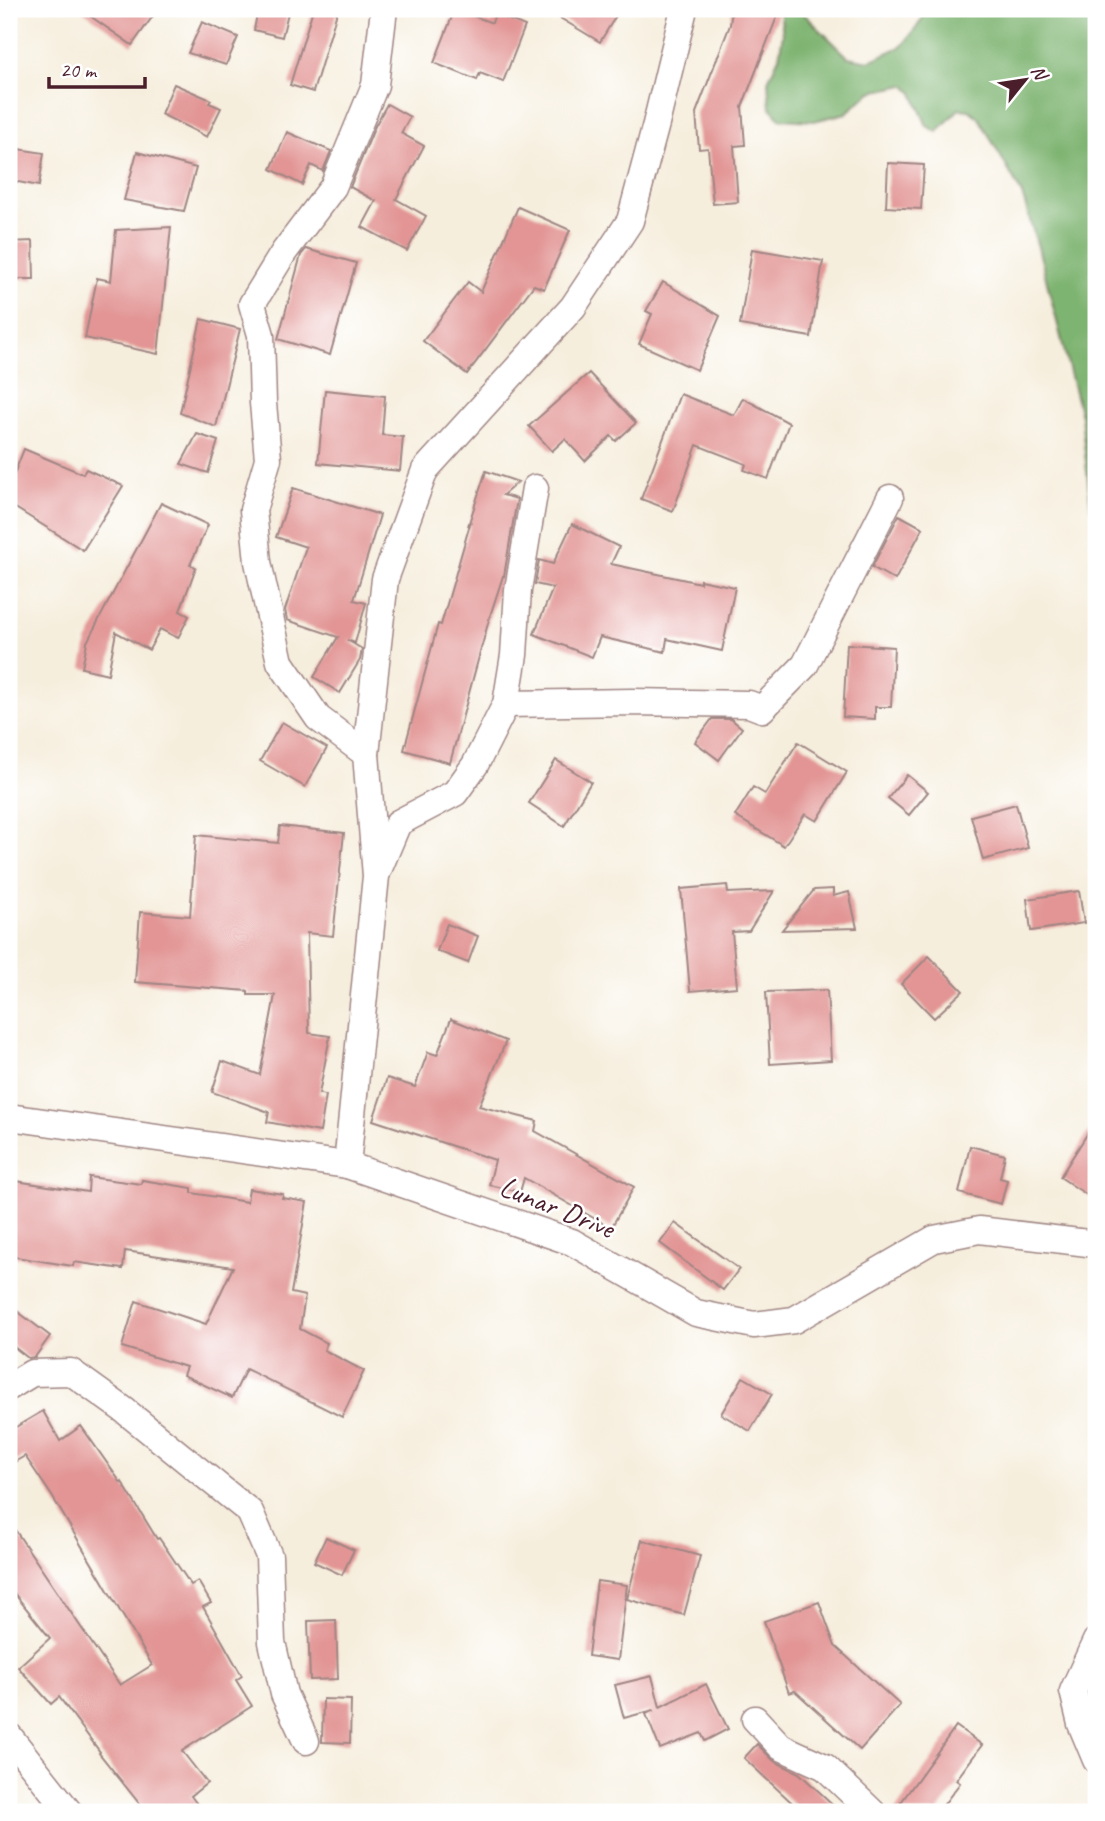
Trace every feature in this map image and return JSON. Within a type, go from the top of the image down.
[{"type":"street","points":[[366,754],[318,718],[280,662],[258,562],[253,510],[268,459],[261,335],[252,304],[284,252],[333,187],[375,85],[384,9]]},
{"type":"street","points":[[347,1165],[376,876],[366,754],[385,579],[425,470],[573,307],[630,221],[684,9]]},
{"type":"street","points":[[376,876],[398,824],[455,793],[475,765],[506,704],[514,655],[517,590],[535,488]]},
{"type":"street","points":[[506,704],[749,704],[762,709],[805,665],[890,498]]},
{"type":"street","name":"Lunar Drive","points":[[9,1117],[347,1165],[572,1242],[696,1313],[754,1325],[794,1320],[934,1239],[979,1230],[1096,1244]]},
{"type":"street","points":[[9,1387],[32,1373],[71,1372],[124,1410],[250,1512],[269,1556],[272,1642],[284,1694],[306,1741]]},
{"type":"street","points":[[1096,1641],[1073,1691],[1096,1760]]},
{"type":"street","points":[[755,1719],[780,1747],[825,1767],[872,1812]]},
{"type":"street","points":[[9,1736],[69,1812]]},
{"type":"green space","points":[[928,9],[1096,9],[1096,518],[1091,509],[1081,416],[1038,247],[1022,194],[979,118],[969,110],[959,109],[937,132],[927,126],[913,93],[905,85],[871,92],[846,113],[814,121],[780,119],[770,107],[768,81],[779,57],[783,34],[780,11],[801,11],[848,57],[870,61],[902,46]]},
{"type":"building","points":[[80,9],[158,9],[132,45]]},
{"type":"building","points":[[258,9],[289,9],[282,37],[254,30]]},
{"type":"building","points":[[313,9],[338,9],[313,92],[290,85]]},
{"type":"building","points":[[455,9],[492,23],[495,14],[525,26],[503,82],[480,73],[477,80],[434,63]]},
{"type":"building","points":[[545,9],[620,9],[600,42]]},
{"type":"building","points":[[732,9],[780,9],[742,107],[745,145],[734,146],[738,202],[713,204],[708,148],[699,149],[696,113],[730,25]]},
{"type":"building","points":[[202,22],[238,37],[226,65],[188,53]]},
{"type":"building","points":[[174,84],[211,100],[209,103],[221,108],[207,137],[161,114]]},
{"type":"building","points":[[387,104],[410,117],[401,133],[424,146],[396,199],[426,216],[407,251],[362,227],[376,201],[350,187]]},
{"type":"building","points":[[287,132],[331,151],[323,171],[311,165],[302,185],[271,169]]},
{"type":"building","points":[[18,149],[44,153],[39,186],[13,181]]},
{"type":"building","points":[[137,152],[196,168],[184,211],[124,200]]},
{"type":"building","points":[[888,163],[924,165],[921,209],[886,207]]},
{"type":"building","points":[[518,207],[570,230],[544,289],[534,285],[467,374],[423,341],[468,282],[481,292]]},
{"type":"building","points":[[171,227],[158,354],[85,338],[97,278],[111,281],[116,230]]},
{"type":"building","points":[[33,241],[34,279],[9,279],[9,242]]},
{"type":"building","points":[[306,249],[356,263],[330,355],[278,339],[301,255]]},
{"type":"building","points":[[752,249],[823,261],[811,337],[740,325]]},
{"type":"building","points":[[663,282],[720,316],[697,370],[639,344],[652,314],[646,311]]},
{"type":"building","points":[[201,319],[240,329],[216,427],[180,413]]},
{"type":"building","points":[[589,373],[636,423],[616,441],[611,436],[585,461],[565,439],[552,451],[529,426]]},
{"type":"building","points":[[325,390],[385,396],[382,435],[403,437],[400,471],[318,463]]},
{"type":"building","points":[[680,394],[734,415],[743,398],[789,423],[768,479],[744,470],[746,464],[697,445],[673,511],[641,499]]},
{"type":"building","points":[[197,434],[218,441],[208,473],[181,464]]},
{"type":"building","points":[[24,449],[83,474],[86,469],[123,486],[83,550],[9,504],[9,487]]},
{"type":"building","points":[[486,471],[518,482],[503,495],[517,499],[504,576],[490,616],[450,763],[404,750],[438,624],[441,625]]},
{"type":"building","points":[[293,488],[380,515],[354,600],[366,603],[355,643],[347,640],[362,649],[360,660],[340,693],[314,677],[338,637],[287,620],[285,610],[306,547],[276,537]]},
{"type":"building","points":[[161,503],[208,525],[190,565],[196,567],[180,611],[189,616],[178,638],[160,629],[149,650],[116,632],[108,674],[82,668],[87,642]]},
{"type":"building","points":[[899,515],[923,528],[895,580],[872,567]]},
{"type":"building","points":[[572,524],[619,547],[611,564],[700,583],[700,580],[735,587],[722,651],[667,639],[665,652],[600,637],[592,657],[534,634],[553,588],[535,584],[539,560],[553,564]]},
{"type":"building","points":[[847,644],[894,647],[891,707],[875,707],[875,719],[843,717]]},
{"type":"building","points":[[712,719],[731,719],[742,728],[719,760],[695,742]]},
{"type":"building","points":[[282,722],[327,748],[305,787],[260,761]]},
{"type":"building","points":[[798,742],[847,772],[817,821],[805,814],[784,846],[735,816],[753,787],[765,794]]},
{"type":"building","points":[[556,760],[591,782],[564,826],[529,803]]},
{"type":"building","points":[[907,775],[928,792],[909,815],[888,798]]},
{"type":"building","points":[[1016,804],[1028,848],[983,860],[971,816]]},
{"type":"building","points":[[280,826],[344,833],[333,936],[307,933],[309,1033],[330,1036],[319,1094],[326,1095],[320,1132],[267,1122],[269,1112],[212,1092],[222,1061],[260,1075],[275,995],[248,995],[248,991],[135,982],[140,912],[190,916],[196,835],[278,843]]},
{"type":"building","points":[[727,885],[728,893],[774,891],[749,931],[732,932],[737,987],[690,991],[681,889]]},
{"type":"building","points":[[833,889],[833,896],[849,892],[857,928],[782,930],[814,890]]},
{"type":"building","points":[[1079,891],[1084,923],[1031,931],[1027,899]]},
{"type":"building","points":[[447,924],[478,936],[468,963],[437,951]]},
{"type":"building","points":[[929,956],[963,991],[934,1018],[901,984]]},
{"type":"building","points":[[827,990],[831,1060],[770,1064],[766,992]]},
{"type":"building","points":[[451,1019],[506,1041],[479,1106],[537,1121],[535,1131],[634,1187],[611,1228],[524,1178],[520,1192],[489,1185],[495,1160],[373,1120],[387,1078],[415,1087],[428,1052],[437,1055]]},
{"type":"building","points":[[1096,1120],[1096,1201],[1060,1177]]},
{"type":"building","points":[[970,1146],[1005,1155],[1000,1178],[1007,1180],[1001,1204],[959,1193]]},
{"type":"building","points":[[89,1177],[141,1184],[142,1180],[192,1188],[192,1193],[247,1202],[249,1189],[283,1194],[282,1198],[307,1202],[291,1293],[305,1296],[300,1329],[327,1343],[324,1350],[364,1371],[342,1417],[246,1369],[232,1398],[183,1375],[186,1367],[122,1347],[136,1301],[206,1324],[233,1267],[125,1251],[123,1269],[74,1262],[73,1266],[9,1256],[9,1180],[88,1192]]},
{"type":"building","points":[[675,1223],[739,1269],[723,1290],[660,1243]]},
{"type":"building","points":[[9,1305],[50,1336],[35,1357],[28,1358],[9,1343]]},
{"type":"building","points":[[743,1377],[772,1394],[750,1431],[721,1414]]},
{"type":"building","points":[[43,1411],[60,1441],[81,1426],[191,1585],[198,1581],[211,1603],[203,1607],[242,1676],[236,1680],[252,1706],[182,1751],[207,1783],[191,1796],[203,1812],[146,1812],[59,1697],[51,1704],[18,1667],[50,1638],[9,1587],[9,1521],[120,1685],[152,1665],[52,1496],[25,1456],[9,1465],[9,1431]]},
{"type":"building","points":[[326,1537],[354,1550],[342,1575],[314,1562]]},
{"type":"building","points":[[642,1540],[700,1556],[684,1615],[627,1599]]},
{"type":"building","points":[[597,1581],[627,1585],[618,1660],[588,1656]]},
{"type":"building","points":[[819,1602],[835,1646],[900,1705],[860,1750],[795,1691],[789,1693],[764,1621]]},
{"type":"building","points":[[336,1620],[338,1679],[310,1680],[308,1621]]},
{"type":"building","points":[[652,1676],[660,1707],[706,1684],[728,1729],[705,1741],[701,1733],[660,1749],[646,1714],[654,1710],[624,1718],[615,1685]]},
{"type":"building","points":[[323,1699],[351,1700],[350,1743],[322,1742]]},
{"type":"building","points":[[956,1726],[982,1745],[956,1780],[960,1783],[938,1812],[894,1812]]},
{"type":"building","points":[[757,1744],[774,1761],[799,1773],[841,1812],[802,1812],[744,1758]]}]
